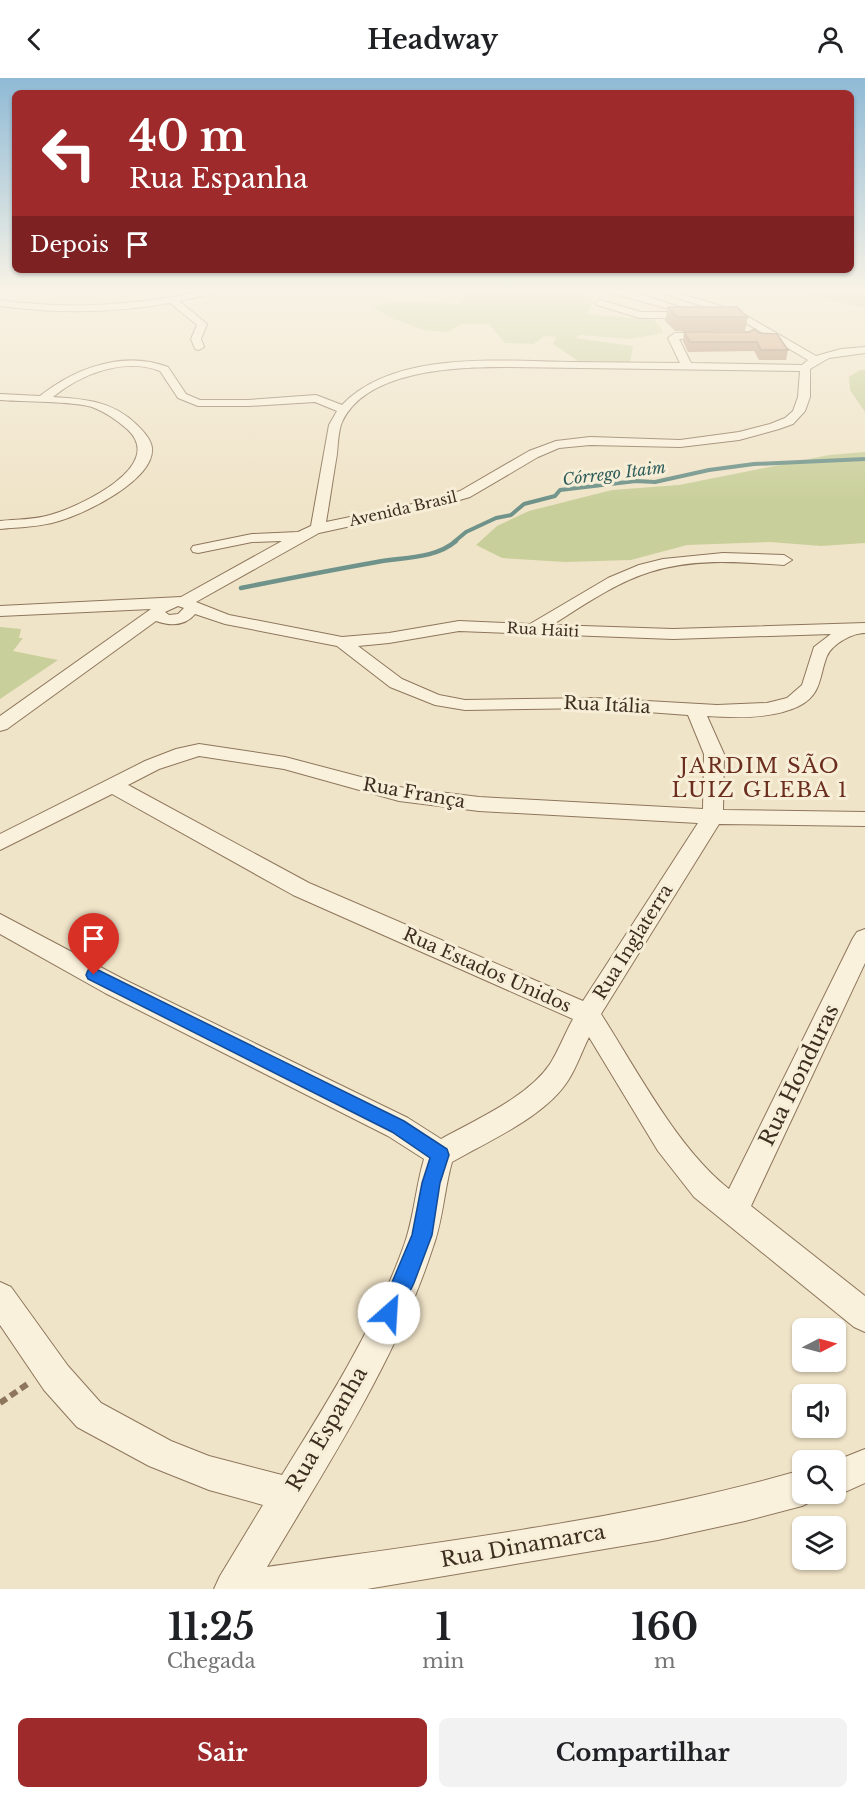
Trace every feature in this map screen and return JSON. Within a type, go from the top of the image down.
[{"type":"street","points":[[318,529],[335,425],[342,409],[362,393],[397,377],[453,366],[629,361]]},
{"type":"street","points":[[733,361],[809,363],[817,361]]},
{"type":"street","points":[[805,361],[809,363]]},
{"type":"street","name":"Avenida Brasil","points":[[188,605],[302,536],[318,529],[417,509],[458,497],[497,479],[530,451],[586,440],[672,443],[766,429],[787,422],[799,413],[809,363]]},
{"type":"street","points":[[42,400],[62,384],[86,372],[139,364],[164,369],[182,396],[198,403],[248,403],[316,398],[342,409]]},
{"type":"street","points":[[0,398],[102,407],[135,429],[146,446],[146,454],[132,475],[92,503],[54,518],[0,525]]},
{"type":"street","points":[[198,549],[252,538],[302,536]]},
{"type":"street","points":[[533,629],[624,576],[652,566],[693,558],[731,556],[784,560]]},
{"type":"street","points":[[0,725],[124,638],[188,605]]},
{"type":"street","name":"Rua Haiti","points":[[188,605],[225,619]]},
{"type":"street","points":[[0,611],[167,614]]},
{"type":"street","name":"Rua Haiti","points":[[167,614],[225,619],[342,642],[388,638],[459,626],[673,634],[857,629]]},
{"type":"street","name":"Rua Itália","points":[[342,642],[396,683],[435,700],[465,705],[594,703],[695,710],[767,709],[793,702],[810,687],[820,651],[857,629]]},
{"type":"street","points":[[695,710],[714,754],[713,817]]},
{"type":"street","name":"Rua França","points":[[0,843],[152,765],[183,753],[215,751],[285,763],[399,794],[479,804],[713,817],[861,820]]},
{"type":"street","name":"Rua Estados Unidos","points":[[112,785],[301,889],[588,1014],[668,1142],[704,1187],[865,1316]]},
{"type":"street","name":"Rua Inglaterra","points":[[440,1155],[521,1107],[546,1088],[559,1072],[588,1014],[713,817]]},
{"type":"street","points":[[0,923],[114,986],[398,1127],[440,1155]]},
{"type":"street","name":"Rua Honduras","points":[[733,1212],[865,938]]},
{"type":"street","name":"Rua Espanha","points":[[233,1589],[354,1386],[407,1276],[422,1235],[431,1183],[440,1155]]},
{"type":"street","points":[[0,1298],[50,1369],[89,1415],[161,1454],[209,1473],[290,1494]]},
{"type":"street","points":[[846,1474],[865,1466]]},
{"type":"street","name":"Rua Dinamarca","points":[[241,1589],[447,1560],[661,1522],[792,1491]]},
{"type":"path","points":[[0,1403],[50,1369]]},
{"type":"green space","points":[[577,361],[630,361],[630,363]]},
{"type":"green space","points":[[860,370],[865,370],[865,412],[850,390],[849,377]]},
{"type":"green space","points":[[865,452],[865,543],[821,546],[770,542],[687,545],[631,560],[565,562],[502,558],[476,545],[497,526],[529,511],[612,490],[679,485],[829,455]]},
{"type":"green space","points":[[0,627],[21,629],[19,638],[23,638],[13,651],[58,660],[0,699]]},
{"type":"waterway","name":"Córrego Itaim","points":[[454,542],[466,532],[496,518],[511,515],[524,504],[555,496],[560,490],[636,481],[655,482],[709,470],[754,464],[865,459]]},
{"type":"waterway","name":"Córrego Itaim","points":[[241,588],[429,554],[448,547],[456,541]]},
{"type":"district","name":"JARDIM SÃO LUIZ GLEBA 1","points":[[760,778]]},
{"type":"route","points":[[94,975],[398,1127],[440,1155],[431,1183],[422,1235],[407,1276],[389,1313]]}]
